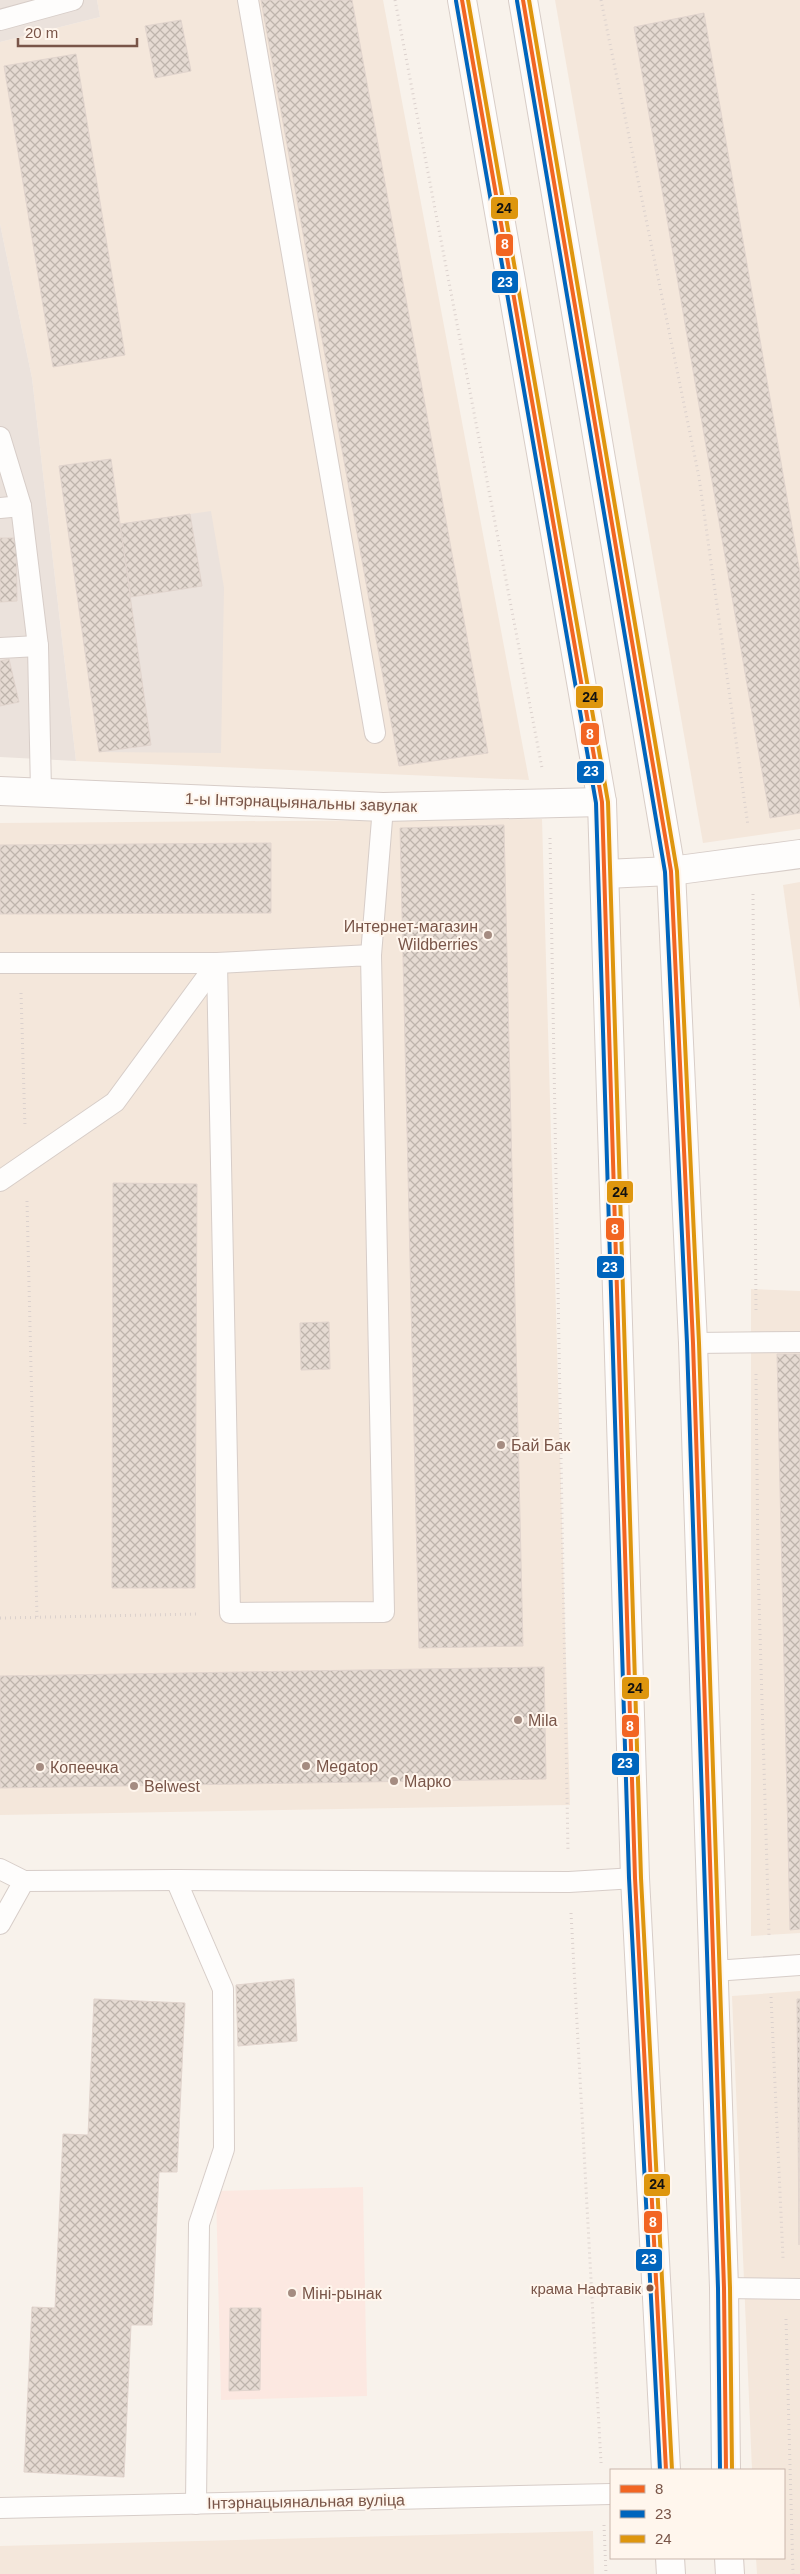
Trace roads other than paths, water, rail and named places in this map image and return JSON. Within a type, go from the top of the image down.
[{"type":"main road","points":[[462,0],[602,802],[635,1878],[666,2469]]},
{"type":"main road","points":[[523,0],[671,871],[693,1343],[724,2288],[726,2469]]},
{"type":"main road","name":"1-ы Інтэрнацыянальны завулак","points":[[0,791],[383,807],[602,802]]},
{"type":"main road","points":[[605,874],[671,871],[800,854]]},
{"type":"main road","points":[[670,2559],[671,2574]]},
{"type":"main road","points":[[729,2559],[730,2574]]},
{"type":"lane","points":[[0,20],[73,0]]},
{"type":"lane","points":[[248,0],[375,733]]},
{"type":"lane","points":[[0,437],[21,506],[38,646],[41,792]]},
{"type":"lane","points":[[0,508],[21,506]]},
{"type":"lane","points":[[0,648],[38,646]]},
{"type":"lane","points":[[217,963],[230,1613],[384,1612],[370,955],[383,807]]},
{"type":"lane","points":[[0,962],[217,963],[370,955]]},
{"type":"lane","points":[[0,1181],[115,1102],[217,963]]},
{"type":"lane","points":[[693,1343],[800,1342]]},
{"type":"lane","points":[[0,1869],[24,1881],[569,1882],[635,1878]]},
{"type":"lane","points":[[176,1880],[223,1989],[224,2149],[199,2224],[196,2504]]},
{"type":"lane","points":[[0,1924],[24,1881]]},
{"type":"lane","points":[[714,1971],[800,1965]]},
{"type":"lane","points":[[724,2288],[792,2289]]},
{"type":"lane","name":"Інтэрнацыянальная вуліца","points":[[0,2508],[607,2494]]},
{"type":"place","name":"Интернет-магазин Wildberries","points":[[488,935]]},
{"type":"place","name":"Бай Бак","points":[[501,1445]]},
{"type":"place","name":"Mila","points":[[518,1720]]},
{"type":"place","name":"Megatop","points":[[306,1766]]},
{"type":"place","name":"Копеечка","points":[[40,1767]]},
{"type":"place","name":"Марко","points":[[394,1781]]},
{"type":"place","name":"Belwest","points":[[134,1786]]},
{"type":"place","name":"крама Нафтавік","points":[[650,2288]]},
{"type":"place","name":"Міні-рынак","points":[[292,2293]]}]
